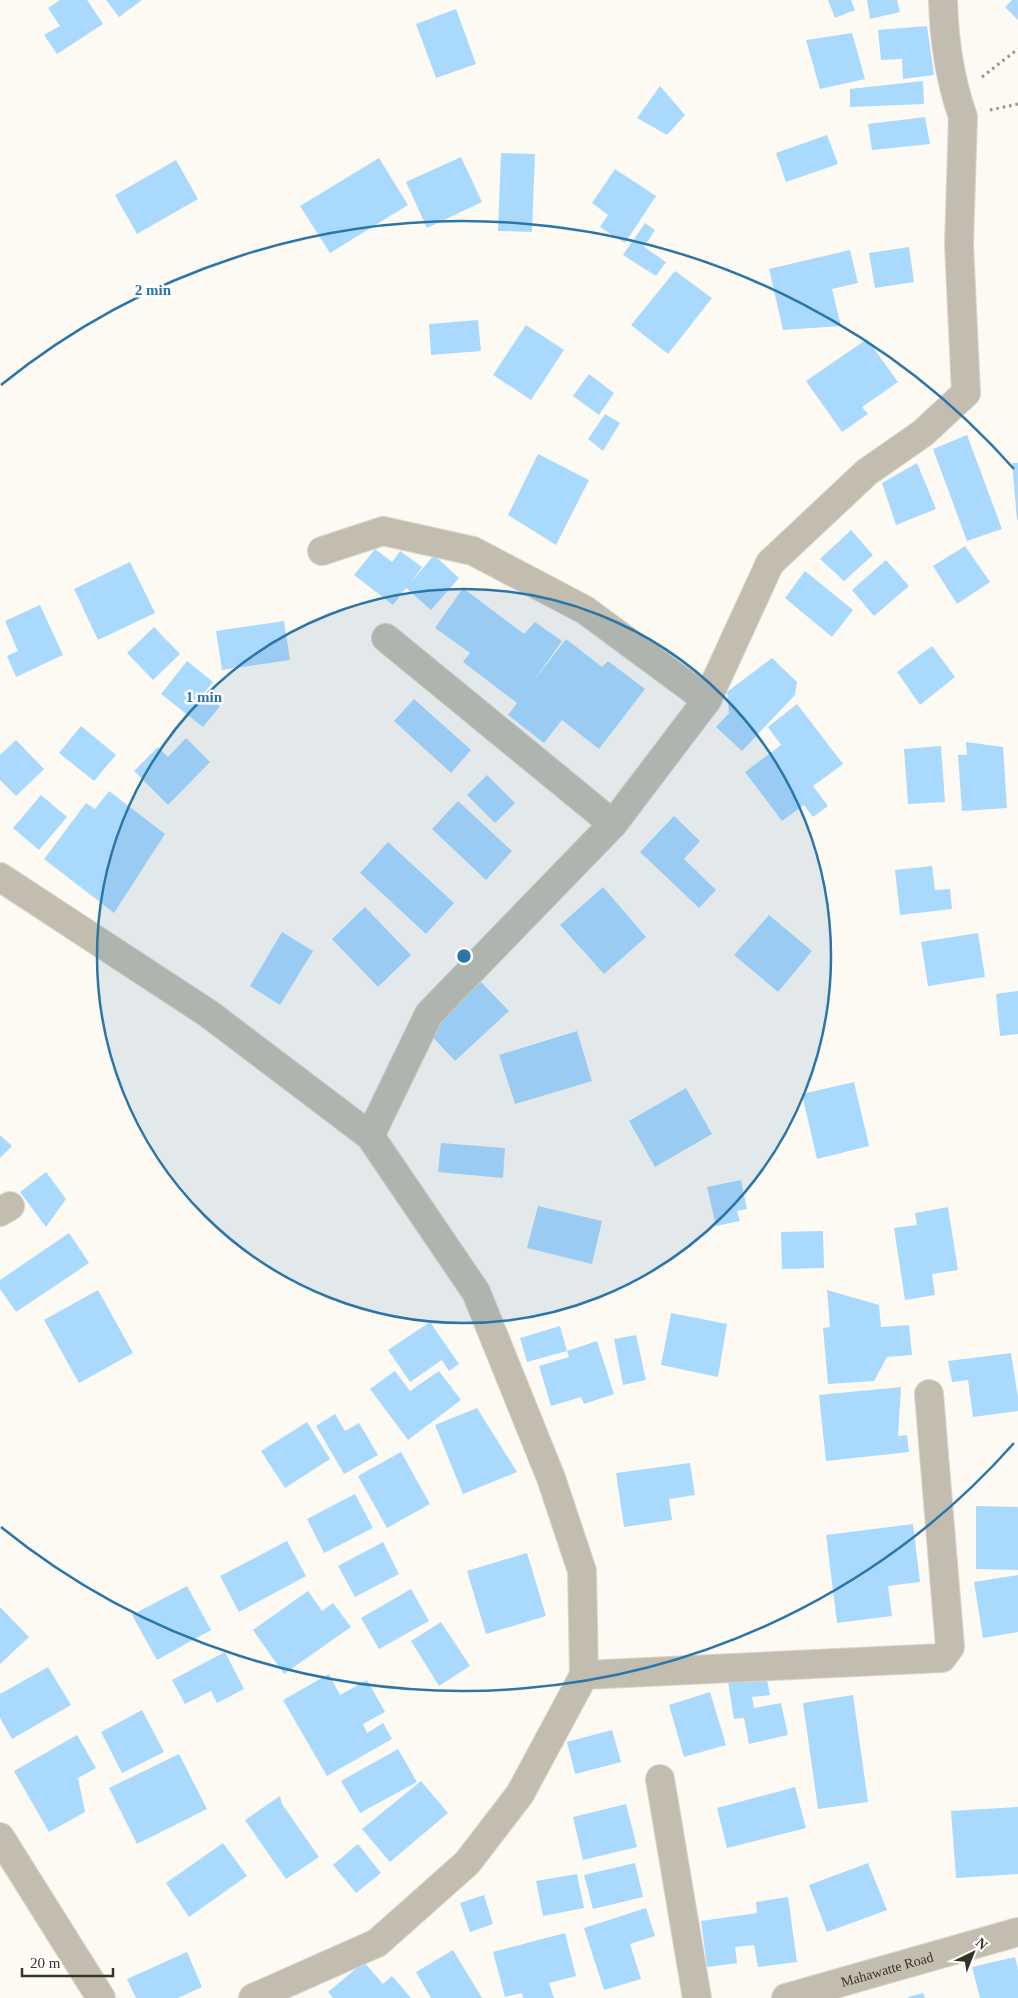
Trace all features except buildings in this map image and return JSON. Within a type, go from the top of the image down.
[{"type":"street","points":[[370,1136],[429,1014],[613,824],[707,700],[770,563],[867,472],[923,433],[966,393],[959,244],[963,117],[956,98],[944,25],[943,0]]},
{"type":"street","points":[[322,551],[384,531],[472,551],[585,610],[707,700]]},
{"type":"street","points":[[386,638],[613,824]]},
{"type":"street","points":[[0,877],[209,1014],[370,1136],[476,1292],[551,1478],[582,1571],[584,1675],[520,1794],[467,1863],[377,1943],[253,1998]]},
{"type":"street","points":[[584,1675],[942,1658],[950,1647],[929,1394]]},
{"type":"street","points":[[660,1779],[697,1998]]},
{"type":"street","points":[[0,1838],[101,1998]]},
{"type":"street","name":"Mahawatte Road","points":[[786,1998],[1018,1932]]},
{"type":"path","points":[[956,98],[1018,49]]}]
